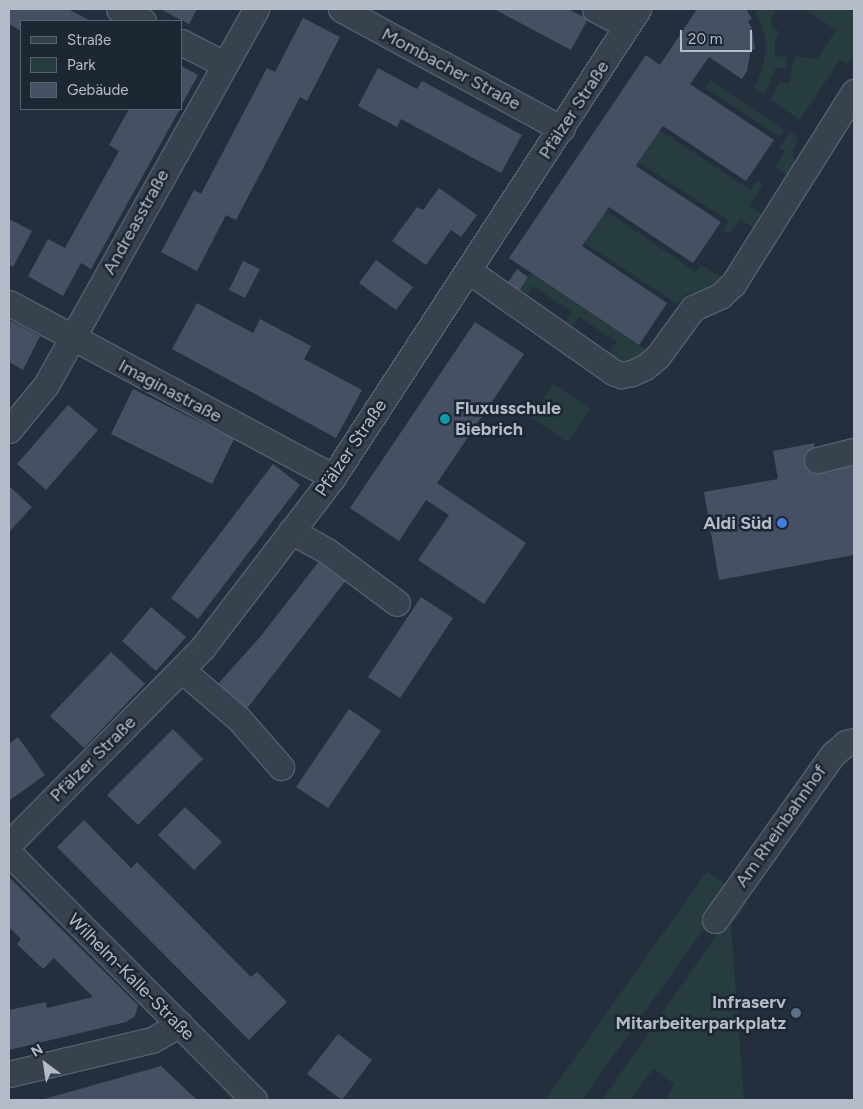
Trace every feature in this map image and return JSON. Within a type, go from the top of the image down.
[{"type":"street","points":[[119,9],[141,20]]},
{"type":"street","name":"Andreasstraße","points":[[9,430],[46,386],[256,9]]},
{"type":"street","name":"Mombacher Straße","points":[[341,9],[562,129]]},
{"type":"street","points":[[595,9],[633,17]]},
{"type":"street","name":"Pfälzer Straße","points":[[9,844],[203,647],[333,477],[562,129],[633,17]]},
{"type":"street","points":[[182,43],[224,64]]},
{"type":"street","points":[[469,271],[613,372],[621,375],[632,374],[658,356],[693,308],[720,296],[733,284],[854,92]]},
{"type":"street","name":"Imaginastraße","points":[[9,304],[333,477]]},
{"type":"street","points":[[817,460],[854,452]]},
{"type":"street","points":[[291,531],[327,551],[397,603]]},
{"type":"street","points":[[182,670],[239,719],[281,767]]},
{"type":"street","name":"Am Rheinbahnhof","points":[[715,920],[833,754],[846,743],[854,741]]},
{"type":"street","name":"Wilhelm-Kalle-Straße","points":[[9,853],[254,1100]]},
{"type":"street","points":[[9,1074],[152,1040],[180,1024]]},
{"type":"green space","points":[[754,9],[777,9],[771,17],[772,28],[780,32],[775,41],[775,57],[787,56],[786,68],[776,68],[764,95],[754,88],[763,69],[766,46],[763,27]]},
{"type":"green space","points":[[805,9],[854,9],[854,55],[848,64],[840,60],[800,120],[771,100],[780,82],[789,83],[795,56],[817,59],[836,30]]},
{"type":"green space","points":[[710,80],[785,130],[780,137],[705,88]]},
{"type":"green space","points":[[660,130],[750,190],[757,181],[763,184],[749,206],[764,215],[755,229],[740,219],[729,234],[723,231],[729,221],[638,162]]},
{"type":"green space","points":[[790,131],[798,138],[793,151],[795,165],[789,177],[775,167],[785,151],[779,148]]},
{"type":"green space","points":[[606,211],[696,272],[701,265],[722,277],[717,284],[709,288],[685,295],[677,304],[584,243]]},
{"type":"green space","points":[[531,273],[645,349],[639,358],[627,362],[615,360],[608,355],[617,342],[579,317],[569,331],[563,326],[572,312],[533,286],[523,300],[516,295]]},
{"type":"green space","points":[[553,384],[591,409],[568,442],[531,418]]},
{"type":"green space","points":[[707,871],[732,889],[582,1100],[545,1100]]},
{"type":"green space","points":[[742,898],[748,902],[731,926],[744,1100],[671,1100],[666,1097],[674,1084],[653,1069],[630,1100],[602,1100]]},
{"type":"building","points":[[9,9],[68,9],[89,20],[20,20],[20,30],[9,24]]},
{"type":"building","points":[[160,9],[197,9],[189,24]]},
{"type":"building","points":[[494,9],[568,9],[588,19],[571,50]]},
{"type":"building","points":[[697,9],[746,9],[752,19],[748,21],[752,29],[755,50],[751,49],[747,71],[742,79],[709,57],[690,84],[774,140],[746,181],[663,126],[638,162],[636,166],[721,222],[693,263],[609,207],[582,246],[667,303],[639,345],[509,258],[646,55],[660,65]]},
{"type":"building","points":[[303,18],[340,37],[307,101],[300,97],[236,220],[226,215],[197,271],[161,252],[194,190],[201,194],[267,68],[275,72]]},
{"type":"building","points":[[182,67],[198,75],[182,104]]},
{"type":"building","points":[[378,68],[417,89],[422,81],[522,135],[501,173],[401,119],[397,127],[358,106]]},
{"type":"building","points":[[128,110],[179,110],[91,269],[81,263],[63,296],[28,276],[48,239],[65,248],[119,151],[109,145]]},
{"type":"building","points":[[439,188],[477,215],[461,237],[451,230],[426,265],[392,241],[417,207],[423,210]]},
{"type":"building","points":[[9,219],[32,231],[13,267],[9,264]]},
{"type":"building","points":[[376,260],[413,287],[396,310],[359,283]]},
{"type":"building","points":[[243,261],[260,269],[245,298],[229,290]]},
{"type":"building","points":[[517,269],[528,277],[519,291],[507,284]]},
{"type":"building","points":[[197,303],[253,333],[260,319],[311,346],[304,359],[362,390],[336,438],[172,349]]},
{"type":"building","points":[[9,320],[40,336],[23,370],[9,362]]},
{"type":"building","name":"Fluxusschule Biebrich","points":[[475,322],[524,354],[437,483],[526,543],[484,604],[418,560],[449,515],[426,500],[399,541],[350,508]]},
{"type":"building","points":[[133,389],[234,439],[212,484],[111,434]]},
{"type":"building","points":[[68,405],[98,430],[46,490],[17,464]]},
{"type":"building","name":"Aldi Süd","points":[[814,443],[819,471],[854,465],[854,555],[719,580],[704,492],[778,479],[773,451]]},
{"type":"building","points":[[273,464],[300,485],[198,619],[171,598]]},
{"type":"building","points":[[9,486],[32,507],[9,532]]},
{"type":"building","points":[[327,551],[354,570],[239,719],[217,685],[260,637]]},
{"type":"building","points":[[421,597],[453,618],[400,698],[368,677]]},
{"type":"building","points":[[151,607],[186,637],[156,671],[122,641]]},
{"type":"building","points":[[111,652],[145,684],[84,748],[50,716]]},
{"type":"building","points":[[349,709],[381,731],[328,808],[296,787]]},
{"type":"building","points":[[173,729],[203,759],[138,825],[107,795]]},
{"type":"building","points":[[18,737],[45,775],[10,800],[9,744]]},
{"type":"building","points":[[185,807],[222,842],[194,870],[158,835]]},
{"type":"building","points":[[84,820],[131,868],[137,862],[251,977],[257,972],[287,1002],[249,1040],[57,847]]},
{"type":"building","points":[[9,877],[138,1005],[135,1016],[126,1022],[9,1050],[9,1010],[46,1002],[47,1008],[93,997],[54,958],[43,969],[17,944],[21,939],[9,927]]},
{"type":"building","points":[[338,1034],[372,1060],[342,1100],[307,1074]]},
{"type":"building","points":[[161,1066],[197,1100],[41,1100]]},
{"type":"place","name":"Fluxusschule Biebrich","points":[[445,419]]},
{"type":"place","name":"Aldi Süd","points":[[782,523]]},
{"type":"place","name":"Infraserv Mitarbeiterparkplatz","points":[[796,1013]]}]
